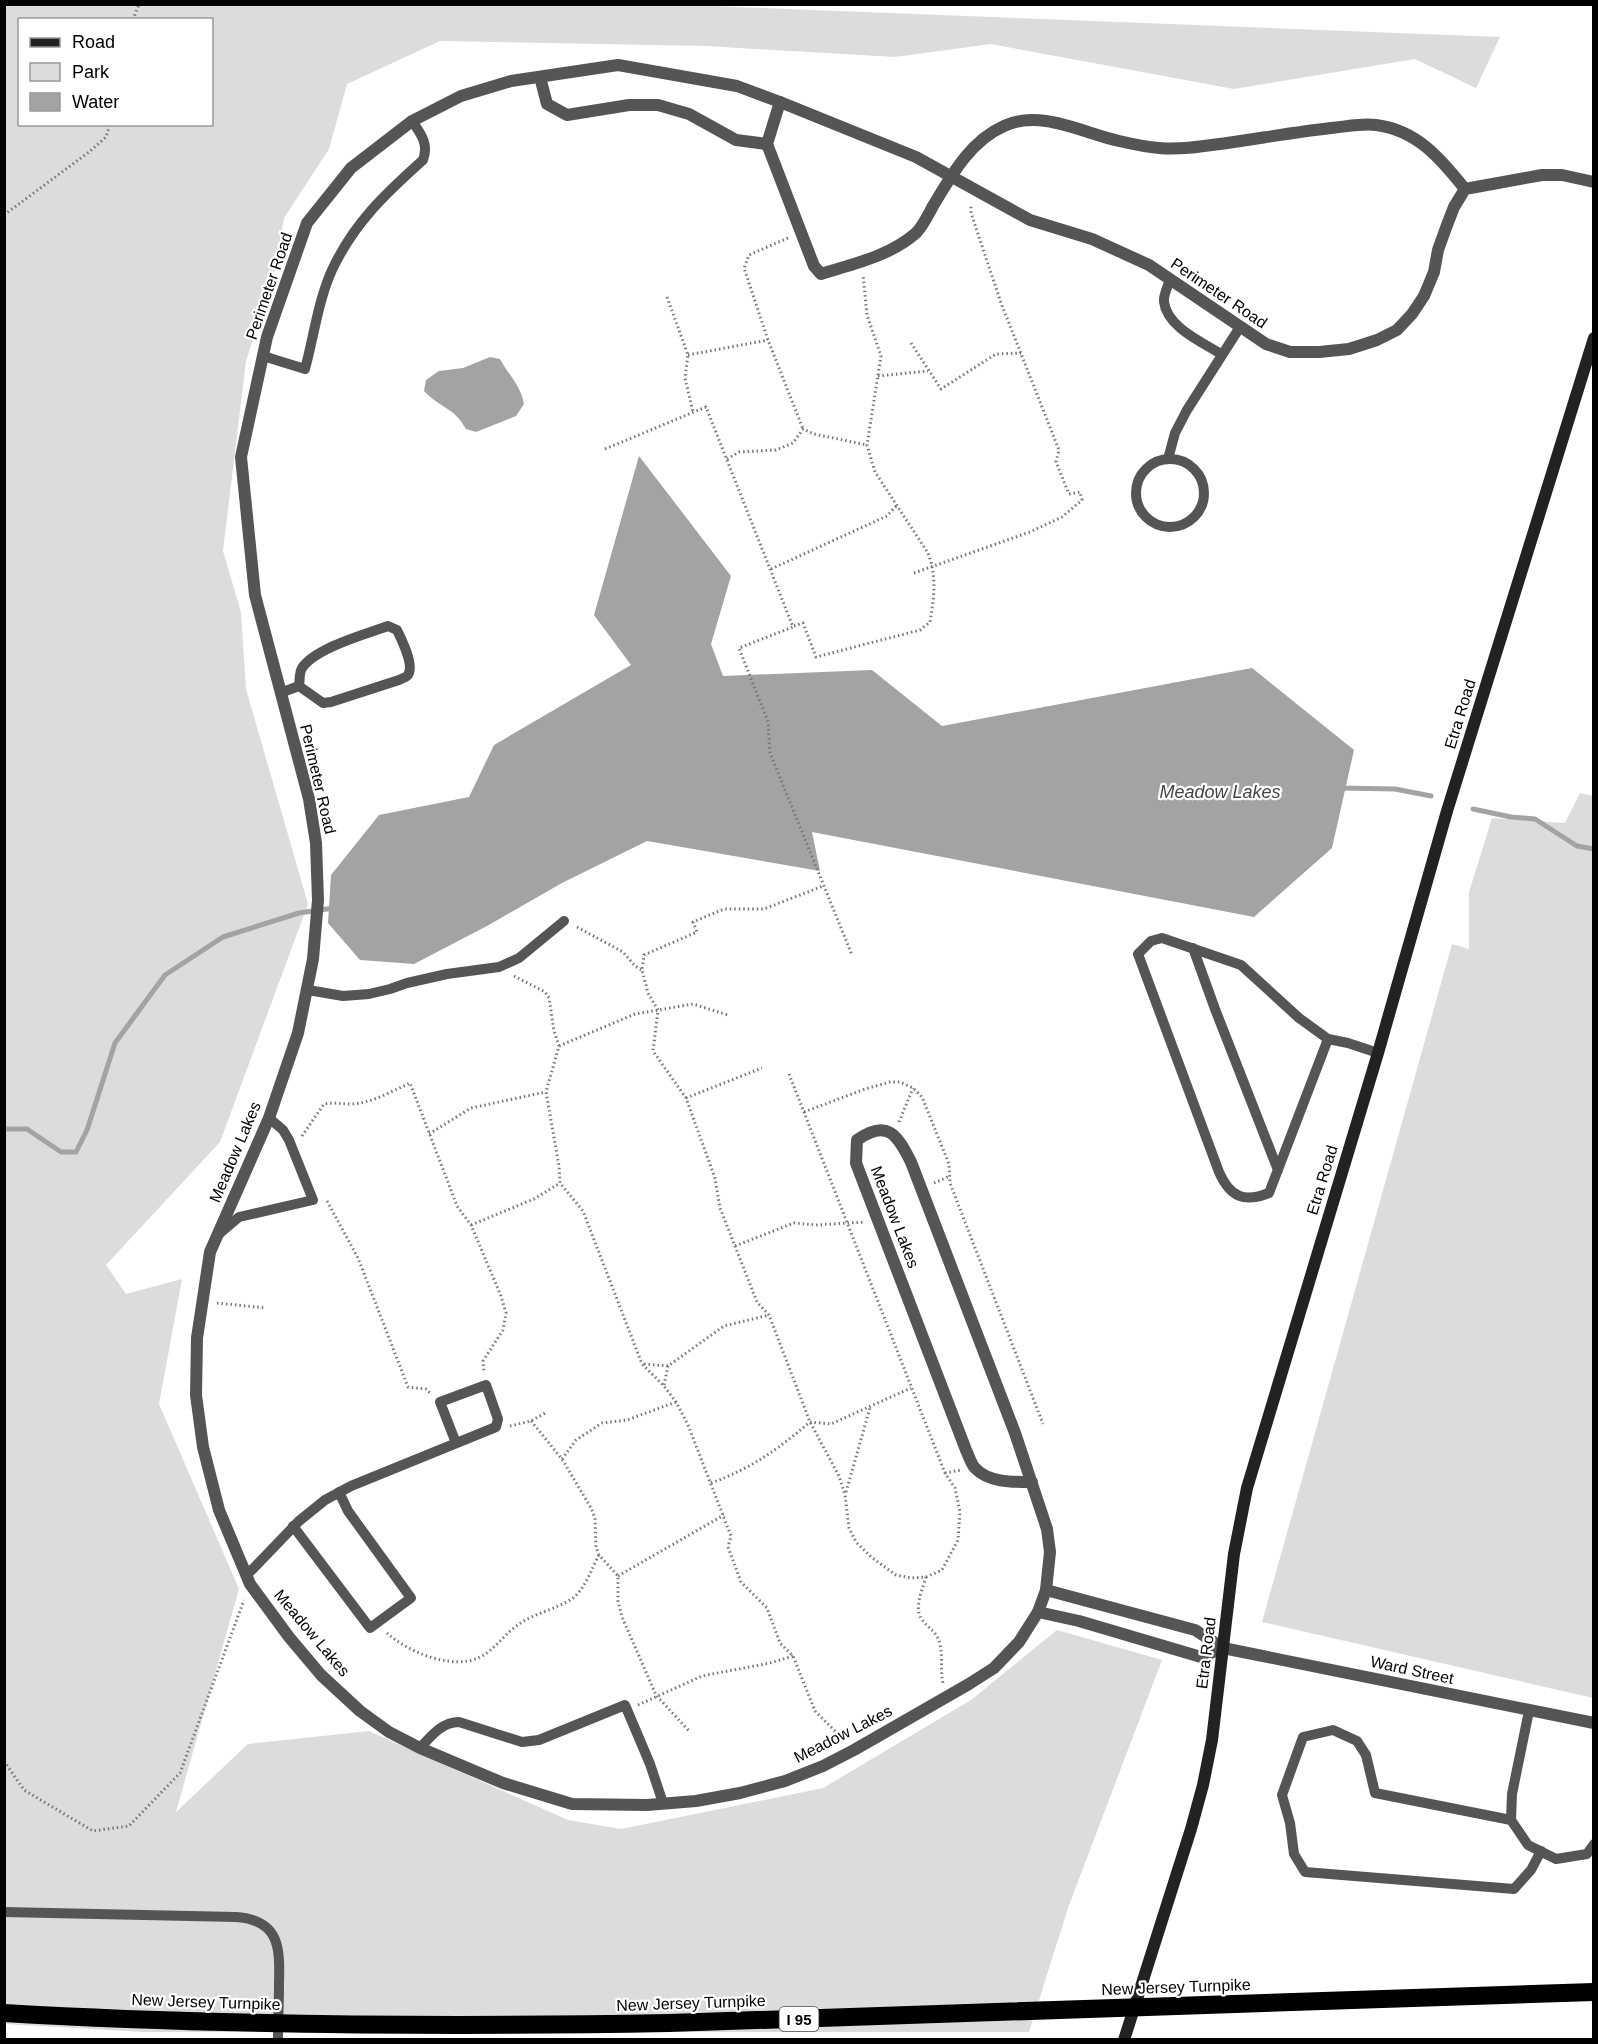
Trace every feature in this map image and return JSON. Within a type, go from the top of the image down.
[{"type":"highway","points":[[1470,1996],[1593,1979]]},
{"type":"highway","name":"New Jersey Turnpike","points":[[4,2013],[266,2024],[387,2026],[669,2024],[1593,1992]]},
{"type":"main road","name":"Etra Road","points":[[1124,2040],[1203,1785],[1212,1740],[1234,1554],[1247,1488],[1378,1053],[1447,811],[1593,341]]},
{"type":"street","name":"Perimeter Road","points":[[318,878],[316,843],[309,799],[255,595],[241,457],[267,337],[307,223],[351,168],[412,121],[461,96],[511,81],[618,65],[737,86],[916,157],[1030,220],[1092,239],[1149,264],[1266,344],[1290,352],[1350,349],[1397,330],[1424,296],[1434,272],[1438,250],[1447,225],[1465,189]]},
{"type":"street","points":[[540,76],[547,104],[567,115],[629,105],[658,105],[689,114],[736,140],[767,144]]},
{"type":"street","points":[[780,102],[767,144],[814,266],[821,274],[878,256],[901,244],[918,231],[967,154],[993,131],[1022,120],[1069,126],[1118,141],[1161,148],[1199,147],[1304,131],[1376,125],[1397,130],[1430,148],[1465,189],[1542,175],[1562,175],[1593,182]]},
{"type":"street","name":"Meadow Lakes","points":[[318,878],[316,923],[308,990],[298,1033],[269,1118],[210,1252],[197,1338],[196,1395],[203,1447],[219,1510],[248,1580],[289,1637],[321,1675],[367,1716],[389,1732],[420,1748],[503,1783],[572,1804],[616,1806],[696,1801],[740,1793],[785,1781],[823,1766],[994,1668],[1019,1642],[1038,1612],[1046,1590],[1050,1552],[1047,1529],[1032,1482],[1016,1433],[911,1162],[900,1141],[894,1135],[883,1130],[871,1130],[857,1140],[856,1163],[975,1468],[985,1475],[1005,1482],[1032,1482]]},
{"type":"street","points":[[1046,1590],[1195,1630],[1223,1648]]},
{"type":"street","points":[[1038,1612],[1079,1621],[1201,1657],[1223,1648]]},
{"type":"street","name":"Ward Street","points":[[1223,1648],[1593,1723]]},
{"type":"lane","points":[[263,356],[305,369],[324,292],[332,270],[353,232],[375,204],[423,160],[426,151],[423,139],[412,121]]},
{"type":"lane","points":[[1170,280],[1164,300],[1168,316],[1221,354]]},
{"type":"lane","points":[[1168,459],[1175,433],[1221,354],[1240,327]]},
{"type":"lane","points":[[1168,459],[1180,460],[1191,466],[1203,486],[1204,498],[1193,519],[1171,528],[1151,522],[1137,505],[1135,494],[1136,484],[1148,466],[1168,459]]},
{"type":"lane","points":[[388,626],[397,630],[411,668],[407,676],[399,680],[331,702],[323,703],[299,686],[300,670],[307,662],[326,649],[388,626]]},
{"type":"lane","points":[[280,693],[299,686]]},
{"type":"lane","points":[[308,990],[343,996],[369,994],[407,982],[447,974],[499,968],[519,958],[564,921]]},
{"type":"lane","points":[[1328,1039],[1269,1193],[1254,1199],[1236,1194],[1225,1186],[1138,954],[1151,941],[1162,938],[1241,965],[1299,1018],[1328,1039],[1378,1053]]},
{"type":"lane","points":[[1193,948],[1278,1170]]},
{"type":"lane","points":[[218,1234],[239,1218],[313,1200],[290,1140],[283,1130],[269,1118]]},
{"type":"lane","points":[[248,1580],[293,1526],[325,1500],[339,1492],[496,1427],[498,1419],[486,1385],[440,1402],[456,1443]]},
{"type":"lane","points":[[293,1526],[370,1628],[377,1624],[411,1598],[348,1511],[339,1492]]},
{"type":"lane","points":[[420,1748],[440,1728],[450,1722],[459,1722],[522,1742],[530,1742],[625,1705],[651,1764],[663,1803]]},
{"type":"lane","points":[[1529,1711],[1512,1794],[1511,1820],[1528,1845],[1556,1859],[1587,1854],[1593,1845]]},
{"type":"lane","points":[[1511,1820],[1375,1792],[1366,1755],[1357,1741],[1333,1730],[1303,1737],[1282,1795],[1290,1823],[1294,1854],[1305,1872],[1514,1889],[1531,1870],[1541,1851]]},
{"type":"lane","points":[[4,1912],[252,1919],[266,1926],[276,1939],[280,1954],[278,2040]]},
{"type":"path","points":[[4,215],[89,152],[106,137],[109,126]]},
{"type":"path","points":[[914,573],[1030,532],[1062,517],[1082,500],[1080,492],[1069,494],[1056,462],[1059,450],[1001,303],[971,213],[971,203],[978,192]]},
{"type":"path","points":[[801,232],[749,255],[744,268],[768,340],[803,429],[814,434],[867,445]]},
{"type":"path","points":[[852,955],[770,753],[768,722],[739,648],[803,623],[816,657],[920,630],[930,622],[935,592],[933,567],[928,553],[875,472],[867,445],[881,356],[867,315],[862,261]]},
{"type":"path","points":[[667,297],[688,355],[685,378],[693,412]]},
{"type":"path","points":[[688,355],[768,340]]},
{"type":"path","points":[[911,343],[941,388],[996,354],[1021,353]]},
{"type":"path","points":[[878,376],[928,371]]},
{"type":"path","points":[[605,449],[706,407],[793,627]]},
{"type":"path","points":[[727,459],[739,452],[776,450],[793,443],[803,429]]},
{"type":"path","points":[[771,569],[887,516],[897,505]]},
{"type":"path","points":[[789,1074],[945,1473],[955,1488],[960,1512],[958,1540],[942,1570],[926,1577],[911,1578],[897,1575],[871,1557],[856,1542],[849,1528],[845,1495],[839,1476],[810,1422],[769,1315],[757,1302],[720,1208],[716,1178],[686,1098],[652,1051],[658,1010],[648,993],[642,970],[644,955],[697,932],[693,922],[724,909],[764,909],[823,886]]},
{"type":"path","points":[[564,921],[623,952],[635,966],[642,970]]},
{"type":"path","points":[[499,968],[544,992],[549,998],[559,1046],[546,1092],[560,1183],[583,1211],[642,1364],[664,1386],[676,1402],[688,1425],[724,1515],[731,1536],[728,1547],[741,1582],[767,1608],[780,1643],[793,1656],[815,1711],[854,1750]]},
{"type":"path","points":[[559,1046],[635,1014],[693,1004],[728,1015]]},
{"type":"path","points":[[686,1098],[762,1068]]},
{"type":"path","points":[[804,1112],[890,1082],[900,1082],[913,1088],[921,1097],[949,1164],[950,1184],[1044,1424]]},
{"type":"path","points":[[302,1136],[324,1104],[335,1102],[352,1104],[368,1101],[410,1083],[458,1206],[471,1225],[506,1313],[503,1330],[483,1361],[486,1385]]},
{"type":"path","points":[[894,1135],[913,1088]]},
{"type":"path","points":[[429,1134],[471,1108],[546,1092]]},
{"type":"path","points":[[471,1225],[534,1199],[560,1183]]},
{"type":"path","points":[[326,1198],[358,1258],[408,1387],[426,1389],[440,1402]]},
{"type":"path","points":[[735,1246],[794,1223],[847,1224],[878,1220]]},
{"type":"path","points":[[202,1301],[266,1308]]},
{"type":"path","points":[[642,1364],[668,1366],[724,1326],[769,1315]]},
{"type":"path","points":[[664,1386],[668,1366]]},
{"type":"path","points":[[711,1483],[734,1475],[775,1451],[810,1422],[831,1424],[912,1388]]},
{"type":"path","points":[[562,1459],[576,1440],[602,1423],[627,1420],[676,1402]]},
{"type":"path","points":[[845,1495],[870,1408]]},
{"type":"path","points":[[496,1427],[531,1421],[545,1413]]},
{"type":"path","points":[[531,1421],[562,1459],[595,1518],[596,1547],[599,1555],[618,1576],[618,1601],[622,1617],[656,1695],[690,1732]]},
{"type":"path","points":[[618,1576],[724,1515]]},
{"type":"path","points":[[377,1624],[398,1644],[411,1651],[460,1663],[481,1657],[517,1625],[574,1597],[599,1555]]},
{"type":"path","points":[[926,1577],[918,1608],[920,1618],[937,1634],[943,1683],[950,1695]]},
{"type":"path","points":[[4,1761],[24,1790],[93,1831],[129,1826],[180,1773],[248,1580]]},
{"type":"path","points":[[627,1710],[702,1676],[770,1663],[793,1656]]},
{"type":"green space","points":[[4,5],[688,5],[1500,37],[1476,88],[1415,59],[1234,89],[991,44],[895,57],[706,46],[440,41],[347,84],[329,149],[284,218],[274,275],[246,361],[223,551],[241,612],[246,689],[308,904],[220,1142],[106,1265],[126,1294],[182,1279],[159,1404],[239,1589],[176,1812],[248,1744],[369,1731],[568,1820],[621,1829],[823,1788],[971,1700],[1057,1630],[1162,1660],[1068,1908],[1029,2032],[143,2032],[5,2024]]},
{"type":"green space","points":[[1580,793],[1594,796],[1593,1698],[1262,1622],[1452,944],[1469,949],[1469,892],[1492,818],[1565,823]]},
{"type":"water","points":[[490,357],[500,359],[517,385],[524,404],[516,416],[476,432],[466,429],[457,416],[424,391],[426,380],[439,371],[463,368]]},
{"type":"water","name":"Meadow Lakes","points":[[639,456],[731,576],[711,644],[723,676],[872,670],[942,726],[1252,668],[1354,750],[1332,848],[1254,917],[812,832],[820,871],[647,841],[562,883],[414,964],[360,960],[328,923],[331,875],[379,815],[469,797],[494,745],[631,665],[594,615]]},
{"type":"waterway","points":[[1340,788],[1395,789],[1431,796]]},
{"type":"waterway","points":[[1473,809],[1511,817],[1535,819],[1577,846],[1594,849]]},
{"type":"waterway","points":[[4,1129],[27,1129],[61,1152],[76,1152],[87,1130],[115,1043],[165,975],[223,937],[299,913],[334,908]]}]
